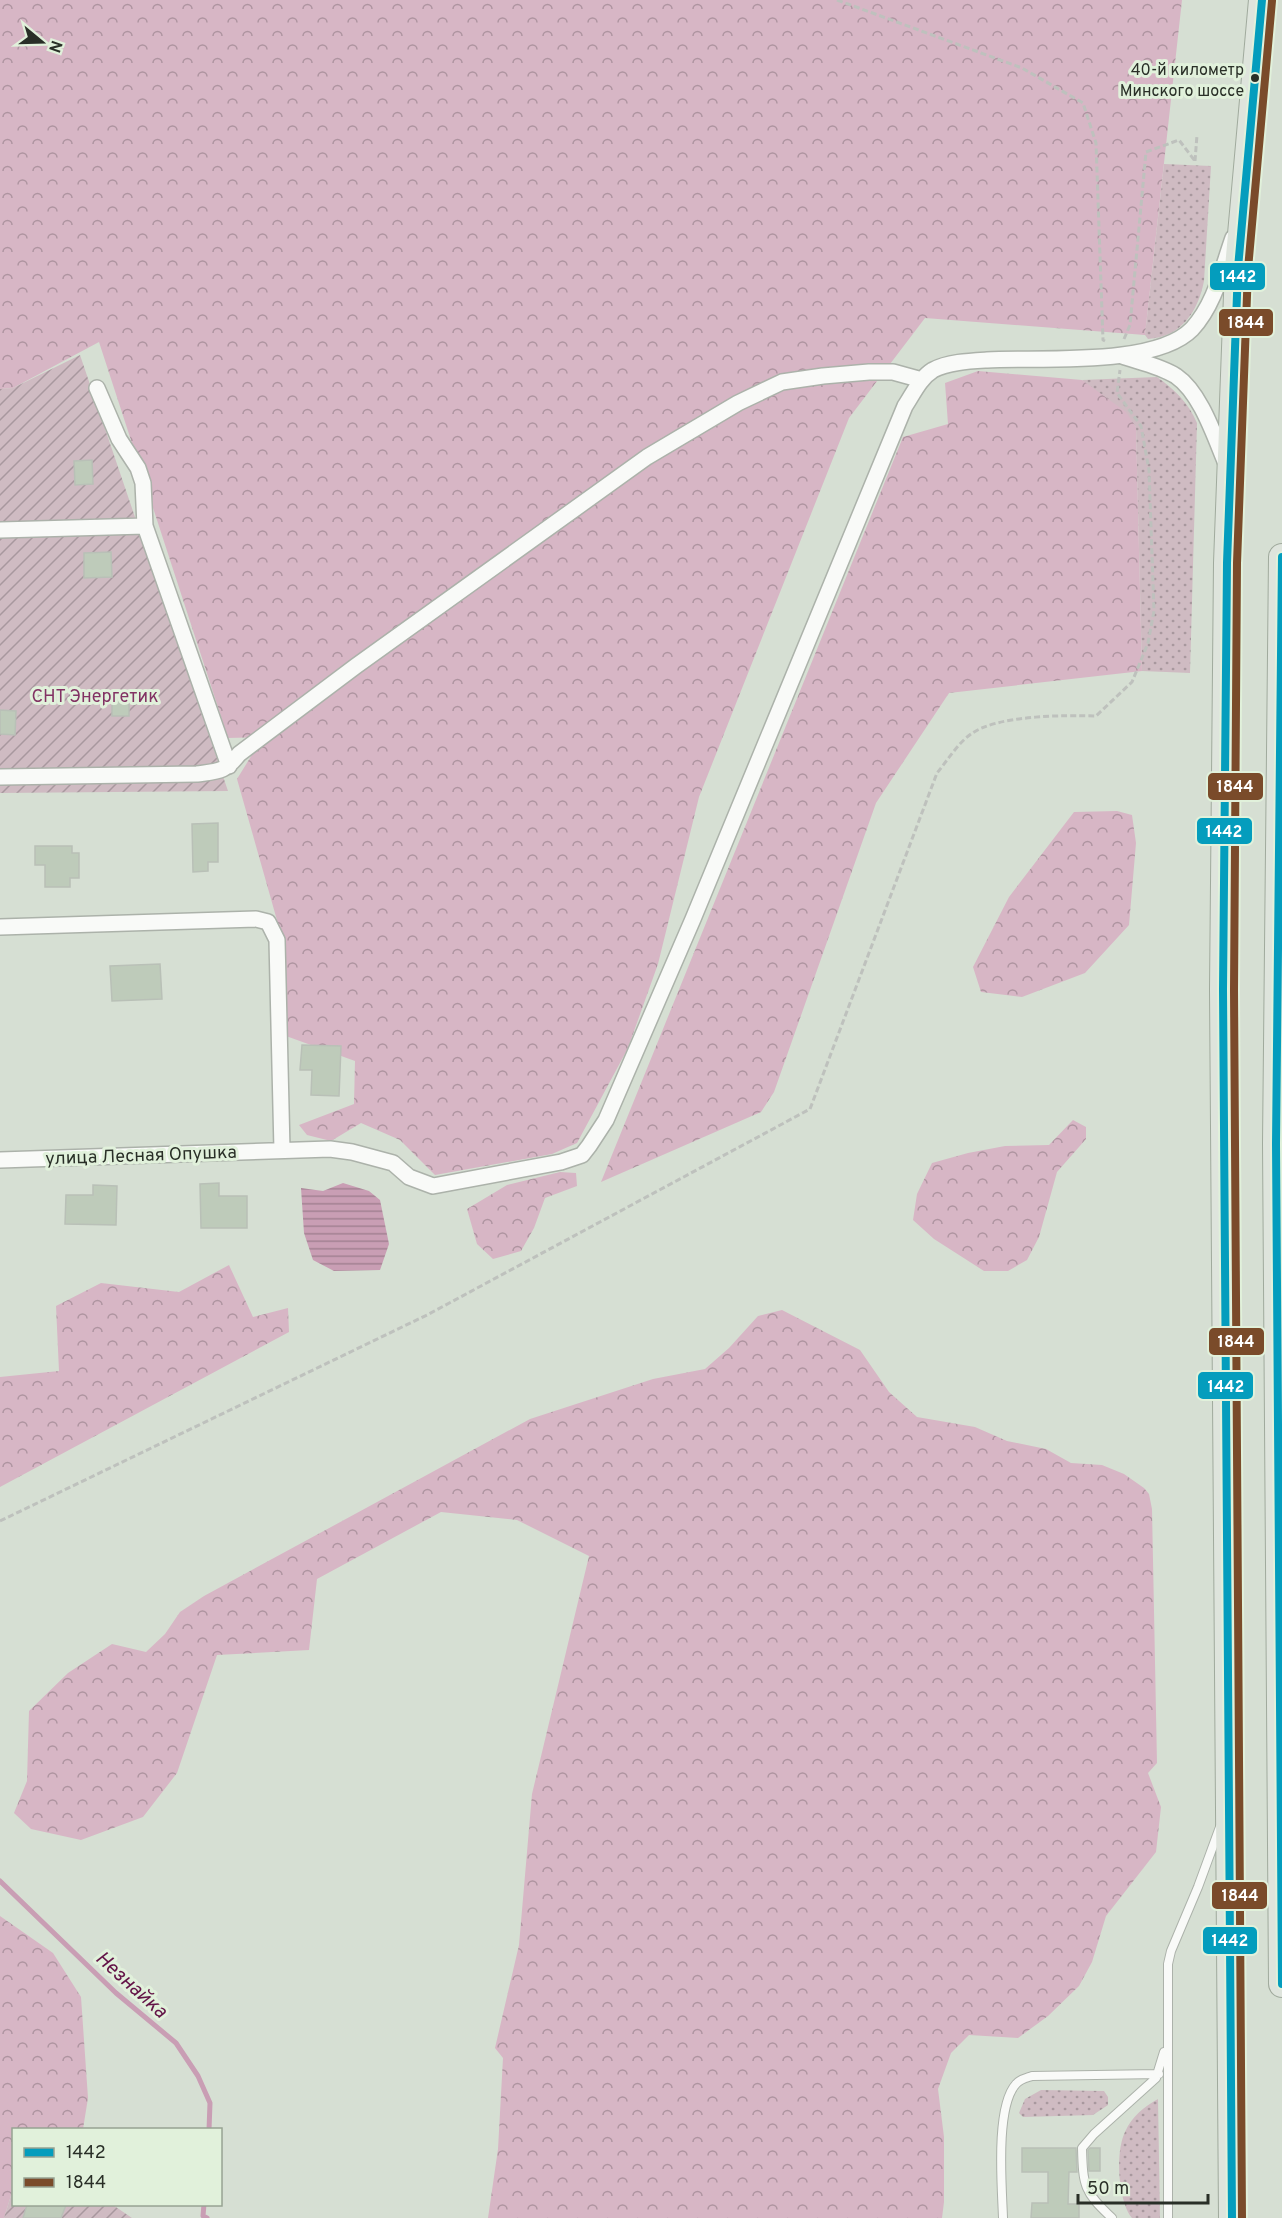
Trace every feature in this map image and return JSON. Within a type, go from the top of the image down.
[{"type":"highway","points":[[1232,2218],[1222,990],[1227,563],[1237,279],[1262,0]]},
{"type":"highway","points":[[1282,556],[1279,1043],[1282,1984]]},
{"type":"street","points":[[0,777],[197,774],[221,771],[229,766],[239,754],[356,666],[647,457],[738,403],[782,382],[823,376],[881,372],[908,375],[922,380],[935,369],[976,361],[1122,356],[1169,345],[1187,334],[1202,317],[1212,300],[1244,206]]},
{"type":"street","points":[[1122,356],[1167,372],[1184,382],[1198,401],[1230,471]]},
{"type":"street","name":"улица Лесная Опушка","points":[[0,1160],[330,1149],[352,1152],[393,1163],[409,1177],[433,1186],[561,1162],[582,1155],[606,1120],[618,1093],[693,919],[905,406],[922,380]]},
{"type":"street","points":[[97,388],[119,439],[138,468],[143,483],[145,526],[229,766]]},
{"type":"street","points":[[0,530],[145,526]]},
{"type":"street","points":[[0,927],[256,919],[268,922],[277,940],[282,1150]]},
{"type":"lane","points":[[1168,2218],[1168,1964],[1227,1806]]},
{"type":"lane","points":[[1112,2218],[1088,2192],[1083,2172],[1082,2148],[1159,2074],[1167,2039]]},
{"type":"lane","points":[[1003,2218],[1001,2147],[1006,2103],[1018,2081],[1032,2076],[1159,2074]]},
{"type":"path","points":[[837,0],[1022,68],[1083,103],[1096,143],[1103,340],[1122,356]]},
{"type":"path","points":[[0,1521],[427,1315],[810,1109],[936,773],[970,734],[989,725],[1054,714],[1096,716],[1132,682],[1148,643],[1154,611],[1149,470],[1141,426],[1117,393],[1125,333],[1130,324],[1146,152],[1179,140],[1195,161],[1197,135]]},
{"type":"green space","points":[[0,0],[1182,0],[1145,335],[925,318],[849,418],[699,797],[658,964],[628,1048],[577,1143],[552,1154],[435,1175],[400,1140],[361,1123],[331,1141],[307,1135],[299,1125],[354,1104],[355,1061],[286,1036],[284,945],[237,779],[263,737],[228,738],[99,342],[13,388],[0,389]]},
{"type":"green space","points":[[1164,164],[1211,166],[1204,281],[1197,303],[1186,321],[1170,333],[1148,339],[1145,335]]},
{"type":"green space","name":"СНТ Энергетик","points":[[80,355],[228,791],[0,793],[0,389],[13,388]]},
{"type":"green space","points":[[978,371],[1082,380],[1126,412],[1136,427],[1142,671],[949,693],[876,803],[774,1092],[761,1112],[601,1182],[903,437],[948,424],[945,383]]},
{"type":"green space","points":[[1157,377],[1180,397],[1197,423],[1190,673],[1142,671],[1136,427],[1082,380]]},
{"type":"green space","points":[[1117,811],[1132,815],[1136,843],[1129,925],[1085,973],[1022,997],[981,992],[973,967],[1009,897],[1074,812]]},
{"type":"green space","points":[[1073,1120],[1086,1127],[1086,1139],[1057,1172],[1039,1237],[1027,1260],[1008,1271],[984,1271],[934,1239],[913,1220],[917,1194],[932,1163],[1005,1146],[1049,1145]]},
{"type":"green space","points":[[560,1172],[576,1173],[577,1186],[545,1198],[534,1228],[521,1251],[493,1259],[477,1244],[467,1209],[507,1185]]},
{"type":"green space","points":[[229,1265],[253,1317],[288,1308],[289,1332],[0,1487],[0,1377],[59,1371],[56,1306],[101,1283],[179,1292]]},
{"type":"green space","points":[[782,1310],[860,1350],[889,1392],[917,1417],[975,1427],[1007,1441],[1046,1449],[1071,1463],[1102,1465],[1124,1474],[1149,1494],[1152,1509],[1157,1763],[1148,1773],[1161,1807],[1156,1852],[1106,1916],[1092,1962],[1079,1986],[1048,2016],[1018,2038],[969,2035],[951,2053],[938,2089],[944,2137],[942,2218],[488,2218],[498,2149],[503,2058],[495,2048],[519,1945],[532,1794],[589,1556],[517,1520],[441,1512],[317,1579],[309,1650],[217,1655],[177,1773],[143,1817],[81,1840],[31,1829],[14,1813],[27,1781],[29,1711],[68,1673],[112,1644],[146,1652],[165,1634],[180,1612],[204,1596],[530,1419],[653,1379],[705,1369],[729,1348],[758,1316]]},
{"type":"green space","points":[[0,1916],[53,1953],[81,1997],[88,2098],[83,2128],[12,2128],[12,2192],[4,2218],[0,2218]]},
{"type":"green space","points":[[1041,2090],[1104,2091],[1108,2097],[1108,2105],[1093,2115],[1023,2117],[1019,2113],[1025,2099]]},
{"type":"green space","points":[[1158,2099],[1160,2218],[1132,2218],[1127,2210],[1121,2189],[1119,2164],[1122,2141],[1128,2126],[1135,2117]]},
{"type":"green space","points":[[12,2192],[12,2206],[114,2206],[132,2218],[4,2218]]},
{"type":"shaded area","points":[[343,1183],[369,1191],[380,1200],[389,1244],[380,1270],[334,1271],[313,1260],[304,1233],[301,1188],[323,1191]]},
{"type":"building","points":[[92,460],[93,484],[75,485],[74,461]]},
{"type":"building","points":[[111,552],[112,577],[84,578],[84,553]]},
{"type":"building","points":[[112,699],[129,699],[129,716],[112,716]]},
{"type":"building","points":[[0,710],[16,711],[15,735],[0,734]]},
{"type":"building","points":[[218,823],[218,862],[208,862],[208,871],[193,872],[192,824]]},
{"type":"building","points":[[35,846],[72,846],[72,853],[79,853],[79,878],[70,878],[70,887],[45,887],[45,865],[35,865]]},
{"type":"building","points":[[160,964],[162,999],[112,1001],[110,966]]},
{"type":"building","points":[[302,1045],[341,1046],[339,1096],[311,1095],[312,1070],[300,1070]]},
{"type":"building","points":[[219,1183],[219,1196],[247,1196],[247,1228],[201,1228],[200,1184]]},
{"type":"building","points":[[93,1185],[117,1186],[116,1225],[65,1224],[66,1195],[93,1195]]},
{"type":"building","points":[[1022,2148],[1076,2148],[1077,2172],[1069,2172],[1068,2204],[1079,2204],[1079,2218],[1031,2218],[1032,2203],[1048,2203],[1048,2172],[1022,2172]]},
{"type":"building","points":[[1100,2148],[1100,2171],[1089,2171],[1088,2150]]},
{"type":"building","points":[[27,2206],[66,2206],[61,2218],[23,2218]]},
{"type":"waterway","name":"Незнайка","points":[[0,1881],[116,1993],[176,2043],[198,2076],[210,2103],[209,2128]]},
{"type":"waterway","name":"Незнайка","points":[[204,2206],[203,2216],[207,2218]]},
{"type":"transit line","name":"1442","points":[[1232,2218],[1223,990],[1227,563],[1238,268],[1262,0]]},
{"type":"transit line","name":"1844","points":[[1242,2218],[1234,990],[1237,563],[1248,269],[1272,1]]},
{"type":"transit line","name":"1442","points":[[1282,557],[1276,1144],[1282,1984]]},
{"type":"place","name":"40-й километр Минского шоссе","points":[[1255,78]]}]
